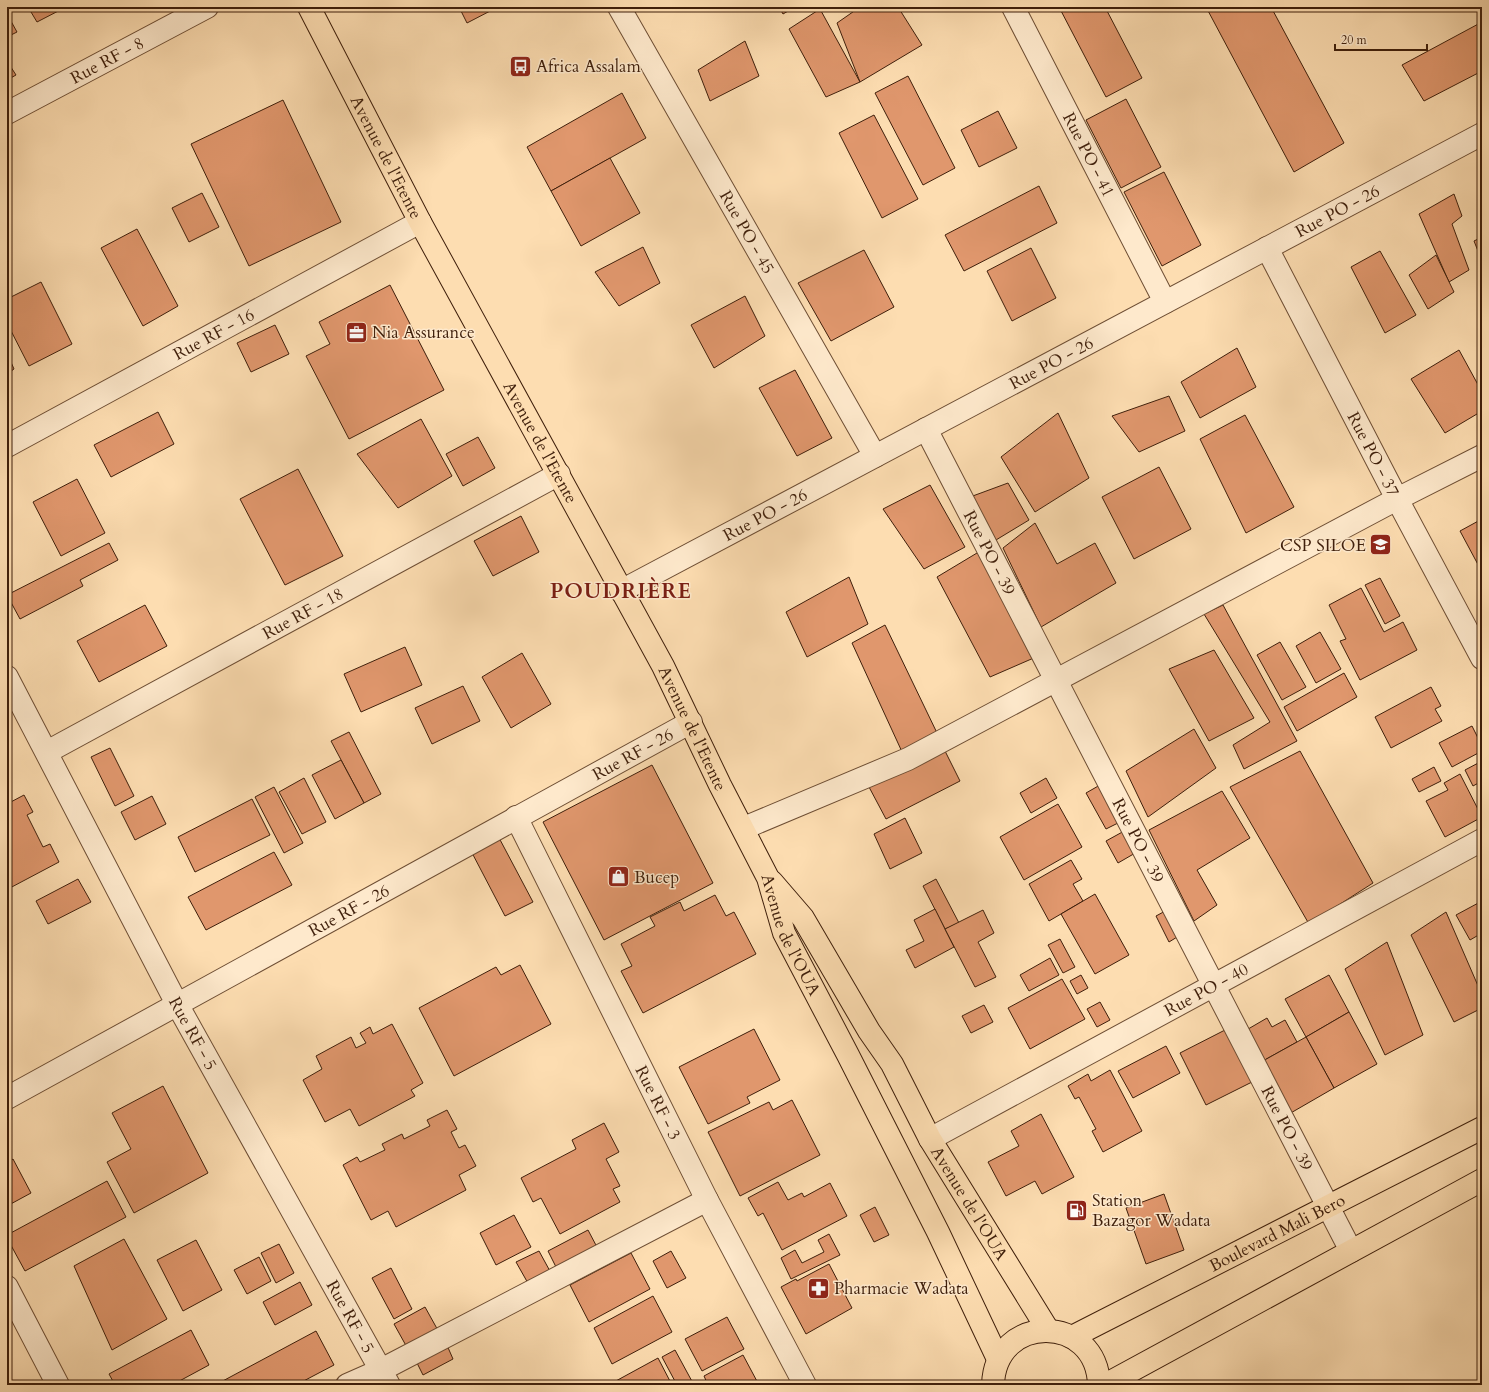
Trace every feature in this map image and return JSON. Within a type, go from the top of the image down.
[{"type":"main road","name":"Avenue de l'Etente","points":[[309,7],[420,222],[559,474],[662,666],[768,878]]},
{"type":"main road","name":"Avenue de l'OUA","points":[[768,878],[803,918],[861,1018],[892,1064],[930,1139],[1048,1330]]},
{"type":"main road","name":"Avenue de l'OUA","points":[[768,878],[784,933],[913,1183],[991,1377]]},
{"type":"main road","name":"Boulevard Mali Bero","points":[[1072,1337],[1482,1128]]},
{"type":"main road","points":[[1105,1385],[1482,1180]]},
{"type":"main road","points":[[991,1377],[1005,1349],[1014,1341],[1024,1335],[1036,1331],[1048,1330],[1061,1332],[1082,1344],[1090,1353],[1096,1364],[1099,1376],[1099,1385]]},
{"type":"street","name":"Rue RF - 8","points":[[7,113],[207,7]]},
{"type":"street","name":"Rue PO - 45","points":[[619,7],[875,456]]},
{"type":"street","name":"Rue PO - 41","points":[[1013,7],[1165,302]]},
{"type":"street","name":"Rue PO - 26","points":[[621,590],[1482,134]]},
{"type":"street","name":"Rue RF - 16","points":[[7,446],[420,222]]},
{"type":"street","name":"Rue PO - 37","points":[[1267,248],[1397,499],[1482,658]]},
{"type":"street","name":"Rue PO - 39","points":[[926,429],[1351,1251]]},
{"type":"street","points":[[744,828],[908,758],[1397,499],[1482,456]]},
{"type":"street","name":"Rue RF - 18","points":[[47,752],[559,474]]},
{"type":"street","name":"Rue RF - 5","points":[[7,677],[178,1004],[385,1378]]},
{"type":"street","name":"Rue RF - 26","points":[[7,1098],[691,722]]},
{"type":"street","name":"Rue RF - 3","points":[[516,818],[707,1200],[804,1385]]},
{"type":"street","name":"Rue PO - 40","points":[[930,1139],[1482,840]]},
{"type":"street","points":[[347,1385],[385,1378],[707,1200]]},
{"type":"street","points":[[7,1287],[58,1385]]},
{"type":"building","points":[[28,7],[66,7],[37,22]]},
{"type":"building","points":[[459,7],[493,7],[494,9],[467,23]]},
{"type":"building","points":[[779,7],[795,7],[783,14]]},
{"type":"building","points":[[860,7],[898,7],[922,45],[860,82],[837,23]]},
{"type":"building","points":[[1059,7],[1105,7],[1142,78],[1106,97]]},
{"type":"building","points":[[1206,7],[1271,7],[1344,143],[1294,172]]},
{"type":"building","points":[[820,9],[860,82],[826,97],[789,29]]},
{"type":"building","points":[[7,14],[17,32],[7,37]]},
{"type":"building","points":[[1482,22],[1482,71],[1424,101],[1402,65]]},
{"type":"building","points":[[745,41],[759,76],[710,101],[698,70]]},
{"type":"building","points":[[7,61],[16,75],[7,80]]},
{"type":"building","points":[[908,76],[955,168],[923,185],[875,93]]},
{"type":"building","points":[[622,93],[646,138],[551,191],[527,147]]},
{"type":"building","points":[[1126,99],[1161,167],[1121,188],[1086,120]]},
{"type":"building","points":[[283,100],[341,222],[249,266],[191,144]]},
{"type":"building","points":[[998,111],[1017,148],[979,167],[961,130]]},
{"type":"building","points":[[874,115],[918,199],[882,218],[839,133]]},
{"type":"building","points":[[610,158],[640,213],[581,246],[551,191]]},
{"type":"building","points":[[1164,172],[1201,245],[1162,266],[1124,192]]},
{"type":"building","points":[[1039,186],[1057,223],[964,271],[945,235]]},
{"type":"building","points":[[202,193],[219,227],[189,242],[172,208]]},
{"type":"building","points":[[1454,194],[1462,216],[1452,224],[1469,270],[1449,282],[1419,214]]},
{"type":"building","points":[[137,229],[178,306],[143,326],[101,248]]},
{"type":"building","points":[[1482,237],[1482,261],[1474,241]]},
{"type":"building","points":[[643,247],[660,283],[619,306],[595,272]]},
{"type":"building","points":[[1031,248],[1056,298],[1012,321],[987,271]]},
{"type":"building","points":[[864,250],[894,307],[831,341],[798,283]]},
{"type":"building","points":[[1380,251],[1416,315],[1385,333],[1351,267]]},
{"type":"building","points":[[1436,255],[1454,292],[1428,309],[1409,275]]},
{"type":"building","points":[[41,282],[72,344],[29,366],[7,323],[7,299]]},
{"type":"building","points":[[390,285],[444,390],[349,439],[306,356],[330,344],[319,322]]},
{"type":"building","points":[[745,296],[765,336],[714,368],[691,325]]},
{"type":"building","points":[[275,325],[289,354],[251,372],[237,343]]},
{"type":"building","points":[[1237,348],[1256,387],[1200,418],[1181,382]]},
{"type":"building","points":[[1459,350],[1482,392],[1482,411],[1445,433],[1411,379]]},
{"type":"building","points":[[7,353],[14,369],[7,374]]},
{"type":"building","points":[[795,370],[832,438],[797,456],[759,388]]},
{"type":"building","points":[[1169,396],[1185,431],[1139,452],[1112,416]]},
{"type":"building","points":[[158,412],[174,444],[111,477],[94,445]]},
{"type":"building","points":[[1058,413],[1089,478],[1035,512],[1001,457]]},
{"type":"building","points":[[1245,415],[1294,507],[1246,533],[1200,439]]},
{"type":"building","points":[[421,419],[452,476],[398,508],[357,454]]},
{"type":"building","points":[[478,437],[495,468],[463,486],[446,454]]},
{"type":"building","points":[[1159,467],[1191,529],[1134,559],[1102,497]]},
{"type":"building","points":[[298,469],[343,556],[285,585],[240,499]]},
{"type":"building","points":[[77,479],[105,533],[61,556],[33,502]]},
{"type":"building","points":[[1008,483],[1029,520],[991,543],[970,497]]},
{"type":"building","points":[[930,485],[965,547],[924,569],[883,509]]},
{"type":"building","points":[[521,516],[539,552],[493,576],[474,541]]},
{"type":"building","points":[[1482,519],[1482,572],[1460,531]]},
{"type":"building","points":[[1035,523],[1057,564],[1095,543],[1116,583],[1041,627],[1003,548]]},
{"type":"building","points":[[109,543],[118,560],[80,580],[83,586],[20,619],[7,595]]},
{"type":"building","points":[[982,550],[1036,657],[990,677],[937,577]]},
{"type":"building","points":[[849,577],[868,624],[807,657],[786,612]]},
{"type":"building","points":[[1380,578],[1400,616],[1385,624],[1365,585]]},
{"type":"building","points":[[1361,588],[1384,632],[1403,622],[1417,650],[1360,680],[1340,641],[1346,639],[1329,605]]},
{"type":"building","points":[[145,605],[167,646],[99,682],[77,641]]},
{"type":"building","points":[[1223,605],[1297,741],[1244,769],[1233,745],[1270,722],[1204,614]]},
{"type":"building","points":[[885,625],[938,735],[903,754],[852,643]]},
{"type":"building","points":[[1320,632],[1341,669],[1316,683],[1296,646]]},
{"type":"building","points":[[1280,642],[1306,687],[1282,700],[1257,655]]},
{"type":"building","points":[[405,647],[422,685],[361,712],[344,674]]},
{"type":"building","points":[[1214,650],[1254,718],[1209,741],[1169,669]]},
{"type":"building","points":[[522,653],[551,704],[511,728],[482,677]]},
{"type":"building","points":[[1344,673],[1357,697],[1297,731],[1284,707]]},
{"type":"building","points":[[463,686],[480,721],[432,744],[415,708]]},
{"type":"building","points":[[1431,687],[1441,706],[1435,709],[1442,721],[1391,748],[1375,717]]},
{"type":"building","points":[[1472,726],[1482,746],[1482,751],[1452,767],[1439,743]]},
{"type":"building","points":[[1194,729],[1216,768],[1148,817],[1126,771]]},
{"type":"building","points":[[349,732],[381,794],[364,803],[331,741]]},
{"type":"building","points":[[110,748],[134,796],[115,806],[91,757]]},
{"type":"building","points":[[944,749],[960,781],[886,819],[869,787]]},
{"type":"building","points":[[1300,751],[1373,883],[1309,924],[1230,787]]},
{"type":"building","points":[[341,760],[364,803],[335,819],[312,775]]},
{"type":"building","points":[[1482,761],[1482,781],[1473,786],[1465,770]]},
{"type":"building","points":[[652,765],[713,883],[604,940],[543,822]]},
{"type":"building","points":[[1434,767],[1441,781],[1419,792],[1412,779]]},
{"type":"building","points":[[1460,774],[1482,817],[1445,837],[1426,801],[1448,790],[1444,783]]},
{"type":"building","points":[[304,778],[326,822],[302,834],[279,792]]},
{"type":"building","points":[[1046,778],[1057,798],[1031,813],[1020,793]]},
{"type":"building","points":[[1100,785],[1120,822],[1106,829],[1086,793]]},
{"type":"building","points":[[274,787],[303,843],[284,853],[255,797]]},
{"type":"building","points":[[1222,791],[1250,838],[1197,870],[1217,905],[1194,921],[1149,830]]},
{"type":"building","points":[[24,795],[33,812],[27,815],[43,847],[50,844],[59,862],[8,889],[7,804]]},
{"type":"building","points":[[152,796],[166,824],[135,840],[121,812]]},
{"type":"building","points":[[252,799],[270,835],[195,872],[178,837]]},
{"type":"building","points":[[1058,804],[1082,847],[1024,880],[1000,837]]},
{"type":"building","points":[[905,818],[922,853],[890,869],[874,834]]},
{"type":"building","points":[[1126,830],[1137,852],[1118,863],[1106,841]]},
{"type":"building","points":[[497,834],[533,902],[505,916],[470,849]]},
{"type":"building","points":[[274,852],[292,885],[206,930],[188,897]]},
{"type":"building","points":[[1071,860],[1082,879],[1073,884],[1083,901],[1049,921],[1029,884]]},
{"type":"building","points":[[78,879],[91,902],[48,924],[36,901]]},
{"type":"building","points":[[936,879],[959,923],[945,929],[923,886]]},
{"type":"building","points":[[1095,894],[1129,955],[1095,974],[1061,914]]},
{"type":"building","points":[[715,895],[726,916],[734,912],[756,954],[643,1013],[621,971],[632,966],[621,944],[655,926],[650,917],[680,902],[684,911]]},
{"type":"building","points":[[1482,901],[1482,933],[1470,940],[1456,915]]},
{"type":"building","points":[[935,909],[954,947],[915,968],[906,950],[924,941],[914,920]]},
{"type":"building","points":[[1169,909],[1182,934],[1169,942],[1156,916]]},
{"type":"building","points":[[983,910],[994,933],[978,942],[996,977],[975,987],[945,929]]},
{"type":"building","points":[[1446,912],[1482,995],[1482,1008],[1454,1022],[1411,935]]},
{"type":"building","points":[[1060,939],[1075,967],[1063,973],[1048,945]]},
{"type":"building","points":[[1387,942],[1423,1035],[1385,1055],[1345,969]]},
{"type":"building","points":[[1050,958],[1059,975],[1029,991],[1020,975]]},
{"type":"building","points":[[520,965],[551,1024],[454,1076],[419,1008],[496,967],[501,975]]},
{"type":"building","points":[[1081,975],[1088,988],[1077,994],[1070,981]]},
{"type":"building","points":[[1329,975],[1349,1012],[1306,1037],[1285,999]]},
{"type":"building","points":[[1062,979],[1085,1019],[1030,1049],[1008,1008]]},
{"type":"building","points":[[1100,1002],[1110,1020],[1097,1027],[1087,1009]]},
{"type":"building","points":[[984,1005],[993,1022],[971,1033],[962,1016]]},
{"type":"building","points":[[1349,1012],[1377,1064],[1334,1088],[1306,1037]]},
{"type":"building","points":[[1267,1018],[1272,1027],[1285,1020],[1297,1042],[1261,1062],[1243,1032]]},
{"type":"building","points":[[392,1024],[423,1083],[411,1090],[415,1096],[359,1126],[350,1109],[325,1122],[303,1080],[322,1069],[316,1056],[351,1037],[356,1048],[366,1043],[360,1033],[370,1027],[373,1034]]},
{"type":"building","points":[[754,1029],[780,1080],[747,1097],[750,1103],[708,1124],[679,1067]]},
{"type":"building","points":[[1225,1030],[1252,1082],[1206,1105],[1180,1053]]},
{"type":"building","points":[[1306,1037],[1334,1088],[1289,1114],[1261,1062]]},
{"type":"building","points":[[1166,1046],[1180,1073],[1133,1098],[1118,1071]]},
{"type":"building","points":[[1110,1070],[1142,1131],[1103,1152],[1092,1131],[1096,1129],[1079,1097],[1075,1099],[1068,1086],[1088,1074],[1091,1081]]},
{"type":"building","points":[[163,1086],[208,1173],[134,1213],[107,1162],[131,1149],[112,1113]]},
{"type":"building","points":[[792,1100],[820,1155],[740,1196],[708,1132],[769,1102],[773,1110]]},
{"type":"building","points":[[447,1110],[457,1129],[451,1132],[459,1148],[465,1145],[476,1166],[459,1175],[466,1190],[396,1227],[388,1211],[371,1220],[343,1165],[357,1157],[360,1162],[385,1150],[382,1144],[402,1134],[404,1139],[430,1126],[427,1120]]},
{"type":"building","points":[[1041,1114],[1074,1177],[1042,1194],[1035,1181],[1006,1196],[988,1162],[1019,1146],[1011,1131]]},
{"type":"building","points":[[604,1123],[619,1152],[606,1159],[620,1186],[613,1189],[620,1202],[560,1234],[541,1198],[533,1202],[521,1178],[576,1149],[572,1140]]},
{"type":"building","points":[[13,1159],[31,1193],[7,1206],[7,1163]]},
{"type":"building","points":[[107,1181],[126,1217],[25,1271],[7,1238],[7,1235]]},
{"type":"building","points":[[778,1182],[788,1200],[802,1193],[804,1197],[830,1183],[847,1216],[782,1250],[763,1213],[758,1216],[748,1198]]},
{"type":"building","points":[[1164,1194],[1184,1250],[1146,1264],[1126,1208]]},
{"type":"building","points":[[875,1207],[889,1235],[874,1242],[860,1215]]},
{"type":"building","points":[[514,1215],[531,1247],[496,1265],[480,1233]]},
{"type":"building","points":[[588,1230],[598,1249],[558,1271],[548,1251]]},
{"type":"building","points":[[829,1234],[840,1255],[791,1279],[781,1258],[795,1250],[802,1263],[824,1252],[818,1240]]},
{"type":"building","points":[[124,1239],[167,1319],[112,1350],[74,1266]]},
{"type":"building","points":[[196,1240],[222,1290],[183,1311],[157,1260]]},
{"type":"building","points":[[279,1244],[294,1273],[276,1283],[261,1253]]},
{"type":"building","points":[[539,1251],[551,1273],[529,1285],[516,1262]]},
{"type":"building","points":[[671,1251],[686,1278],[667,1288],[653,1261]]},
{"type":"building","points":[[631,1253],[650,1289],[589,1322],[570,1285]]},
{"type":"building","points":[[259,1257],[271,1281],[247,1294],[234,1270]]},
{"type":"building","points":[[829,1264],[852,1308],[806,1334],[781,1287],[796,1279],[797,1281]]},
{"type":"building","points":[[391,1268],[412,1309],[394,1319],[372,1278]]},
{"type":"building","points":[[300,1282],[312,1305],[275,1325],[263,1302]]},
{"type":"building","points":[[653,1296],[672,1332],[612,1364],[594,1328]]},
{"type":"building","points":[[425,1307],[440,1334],[409,1351],[394,1324]]},
{"type":"building","points":[[727,1317],[744,1349],[702,1371],[685,1339]]},
{"type":"building","points":[[191,1330],[209,1365],[172,1385],[115,1385],[109,1374]]},
{"type":"building","points":[[316,1331],[334,1365],[296,1385],[220,1385],[219,1383]]},
{"type":"building","points":[[446,1343],[453,1359],[423,1375],[415,1359]]},
{"type":"building","points":[[675,1350],[694,1385],[677,1385],[662,1357]]},
{"type":"building","points":[[743,1355],[759,1385],[708,1385],[704,1376]]},
{"type":"building","points":[[658,1358],[672,1385],[616,1385],[614,1382]]},
{"type":"place","name":"Africa Assalam","points":[[520,66]]},
{"type":"place","name":"Nia Assurance","points":[[357,332]]},
{"type":"place","name":"CSP SILOE","points":[[1381,545]]},
{"type":"place","name":"Bucep","points":[[619,877]]},
{"type":"place","name":"Station Bazagor Wadata","points":[[1076,1210]]},
{"type":"place","name":"Pharmacie Wadata","points":[[818,1288]]},
{"type":"district","name":"POUDRIÈRE","points":[[621,591]]}]
